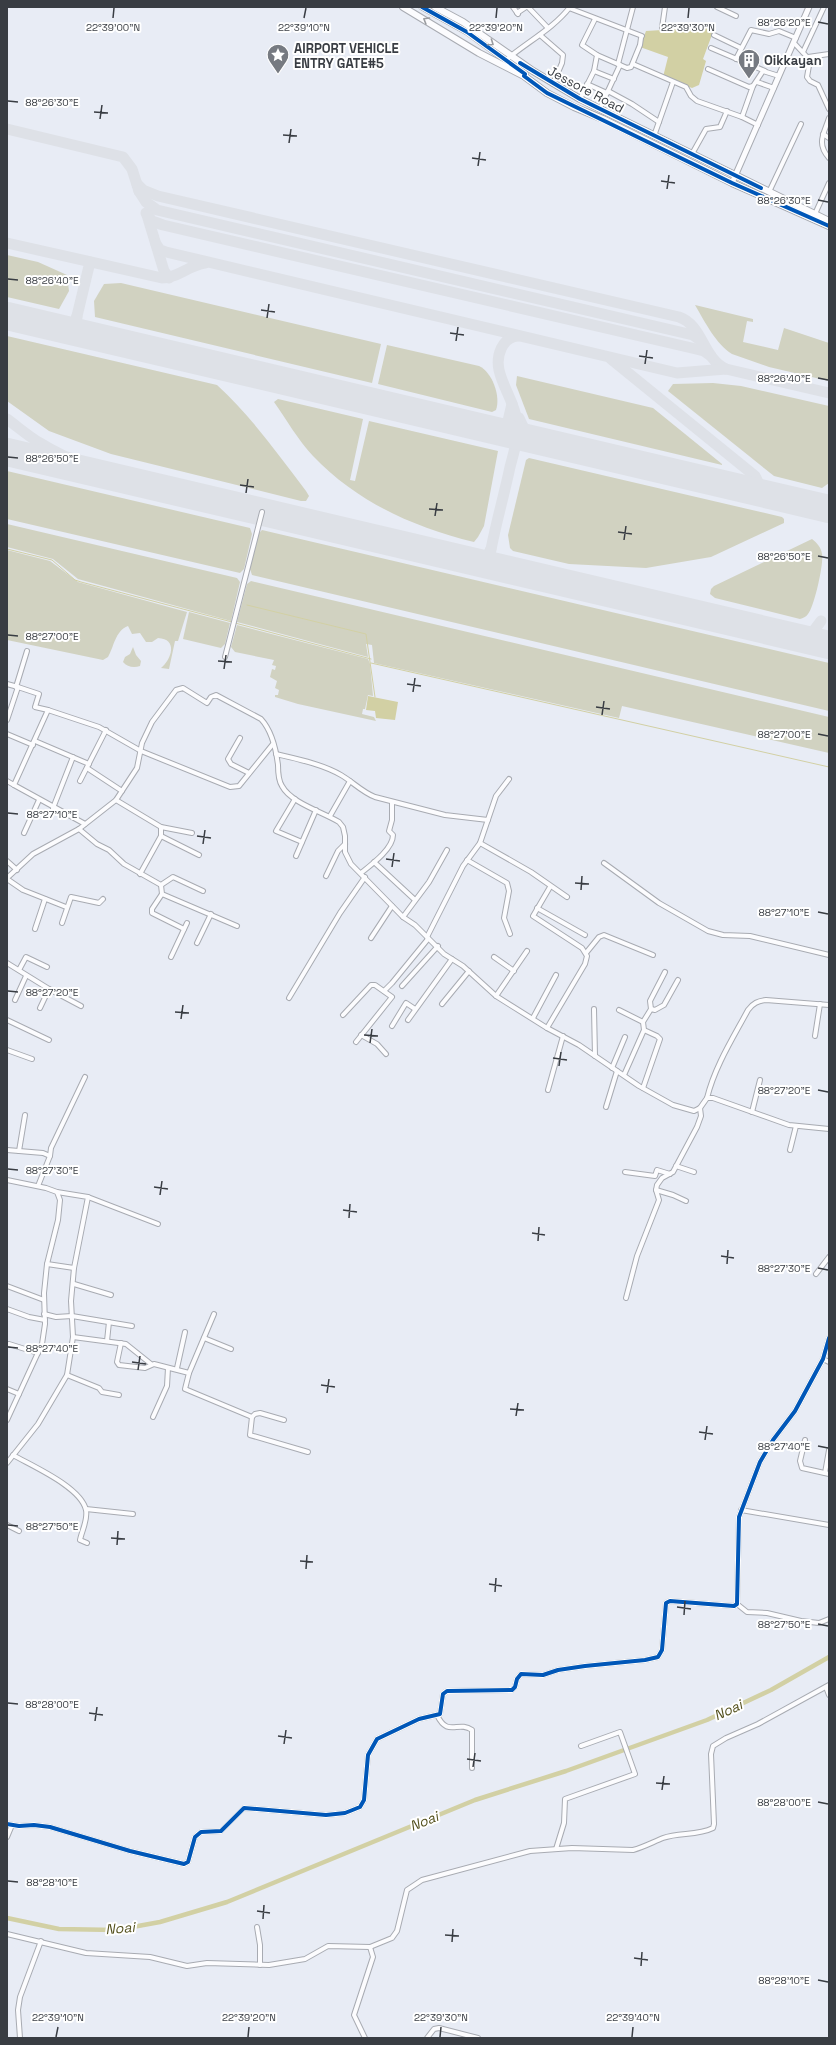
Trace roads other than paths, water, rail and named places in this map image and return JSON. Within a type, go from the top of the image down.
[{"type":"highway","points":[[403,7],[524,76],[547,93],[574,107],[603,119],[732,183],[829,226]]},
{"type":"highway","name":"Jessore Road","points":[[434,7],[463,22],[508,58],[580,99],[735,176],[829,220]]},
{"type":"main road","points":[[422,7],[467,32],[508,58],[525,74],[524,76]]},
{"type":"main road","points":[[732,183],[809,7]]},
{"type":"street","points":[[513,7],[518,13],[527,7],[548,28]]},
{"type":"street","points":[[600,108],[619,65],[626,30],[633,7]]},
{"type":"street","points":[[662,28],[665,7]]},
{"type":"street","points":[[717,7],[736,16]]},
{"type":"street","points":[[803,52],[824,7]]},
{"type":"street","points":[[508,58],[540,35],[569,8],[642,37],[632,64],[629,68],[597,55],[582,45],[595,19]]},
{"type":"street","points":[[736,59],[751,30],[769,34],[779,31],[795,41],[810,60],[807,76],[810,81],[818,85],[829,109]]},
{"type":"street","points":[[540,35],[563,55],[562,63],[553,84]]},
{"type":"street","points":[[714,35],[741,48]]},
{"type":"street","points":[[711,48],[779,76]]},
{"type":"street","points":[[808,57],[829,54]]},
{"type":"street","points":[[580,99],[594,70],[597,55]]},
{"type":"street","points":[[632,64],[688,88],[691,96],[697,101],[727,111],[758,125]]},
{"type":"street","points":[[708,69],[747,86],[753,86]]},
{"type":"street","points":[[594,70],[614,79]]},
{"type":"street","points":[[742,117],[753,86],[757,82],[762,72],[765,71]]},
{"type":"street","points":[[654,136],[673,82]]},
{"type":"street","points":[[757,82],[774,88]]},
{"type":"street","points":[[587,84],[608,92],[632,104],[659,122]]},
{"type":"street","points":[[825,98],[829,94]]},
{"type":"street","points":[[692,154],[706,129],[720,127],[727,111]]},
{"type":"street","points":[[829,118],[823,134],[822,146],[829,158]]},
{"type":"street","points":[[768,192],[801,124]]},
{"type":"street","points":[[823,134],[829,138]]},
{"type":"street","points":[[815,214],[829,183]]},
{"type":"street","points":[[225,657],[262,512]]},
{"type":"street","points":[[7,720],[27,651]]},
{"type":"street","points":[[7,684],[39,694],[35,707],[106,730],[141,751],[230,787],[239,786],[273,744]]},
{"type":"street","points":[[66,907],[23,890],[8,877],[33,854],[78,829],[116,800],[137,768],[144,737],[152,722],[176,690],[181,688],[207,703],[211,697],[216,695],[260,719],[269,730],[276,754],[281,786],[295,799],[330,816],[343,827],[345,852],[351,864],[392,906],[438,946],[444,954],[469,971],[496,996],[547,1028],[563,1036],[624,1076],[673,1105],[694,1110],[700,1108]]},
{"type":"street","points":[[14,785],[48,710]]},
{"type":"street","points":[[80,781],[106,730]]},
{"type":"street","points":[[7,734],[89,764]]},
{"type":"street","points":[[240,738],[228,759],[231,764],[249,773]]},
{"type":"street","points":[[276,754],[327,769],[350,781],[365,793],[392,802],[445,815],[488,820]]},
{"type":"street","points":[[53,808],[73,757]]},
{"type":"street","points":[[86,768],[122,791]]},
{"type":"street","points":[[384,991],[428,938],[467,860],[480,843],[499,790],[509,779]]},
{"type":"street","points":[[7,781],[53,808],[85,824]]},
{"type":"street","points":[[330,816],[350,781]]},
{"type":"street","points":[[295,799],[276,831],[302,842]]},
{"type":"street","points":[[24,833],[39,800]]},
{"type":"street","points":[[116,800],[161,827],[192,833]]},
{"type":"street","points":[[361,873],[389,848],[393,839],[393,835],[389,831],[392,820],[392,802]]},
{"type":"street","points":[[296,856],[316,810]]},
{"type":"street","points":[[140,874],[161,836],[161,827]]},
{"type":"street","points":[[78,829],[97,844],[109,850],[124,864],[161,885]]},
{"type":"street","points":[[161,836],[199,855]]},
{"type":"street","points":[[326,876],[338,851],[345,843]]},
{"type":"street","points":[[480,843],[531,872],[550,887],[567,897]]},
{"type":"street","points":[[403,916],[440,866],[447,850]]},
{"type":"street","points":[[467,860],[507,883],[509,891],[504,918],[510,934]]},
{"type":"street","points":[[7,861],[17,870]]},
{"type":"street","points":[[374,862],[415,900]]},
{"type":"street","points":[[604,864],[659,903],[708,931],[723,935],[750,936],[829,955]]},
{"type":"street","points":[[161,885],[173,877],[204,891]]},
{"type":"street","points":[[289,998],[340,913],[365,877]]},
{"type":"street","points":[[161,885],[162,894],[152,909],[152,913],[184,929]]},
{"type":"street","points":[[550,887],[534,912],[535,918],[586,952]]},
{"type":"street","points":[[162,894],[187,906],[211,914],[237,926]]},
{"type":"street","points":[[62,923],[66,907],[70,898],[73,896],[100,904],[103,899]]},
{"type":"street","points":[[35,929],[45,899]]},
{"type":"street","points":[[372,938],[392,906]]},
{"type":"street","points":[[537,908],[585,935]]},
{"type":"street","points":[[197,943],[211,914]]},
{"type":"street","points":[[171,957],[187,923]]},
{"type":"street","points":[[547,1028],[585,964],[586,952],[599,937],[604,935],[652,954]]},
{"type":"street","points":[[402,986],[438,946]]},
{"type":"street","points":[[496,996],[527,951]]},
{"type":"street","points":[[19,970],[26,957],[47,967]]},
{"type":"street","points":[[494,958],[514,971]]},
{"type":"street","points":[[408,1020],[452,959]]},
{"type":"street","points":[[7,963],[49,990],[81,1006]]},
{"type":"street","points":[[442,1004],[469,971]]},
{"type":"street","points":[[624,1076],[644,1030],[643,1022],[650,1009],[650,1001],[665,972]]},
{"type":"street","points":[[533,1018],[556,975]]},
{"type":"street","points":[[16,1000],[26,976]]},
{"type":"street","points":[[650,1009],[655,1010],[661,1008],[668,999],[678,980]]},
{"type":"street","points":[[343,1016],[371,985],[375,985],[392,997],[356,1042]]},
{"type":"street","points":[[40,1008],[49,990]]},
{"type":"street","points":[[626,1298],[637,1256],[659,1200],[656,1190],[659,1182],[670,1174],[676,1166],[700,1120],[700,1108],[707,1098],[719,1064],[752,1004],[766,1000],[829,1005]]},
{"type":"street","points":[[392,1026],[406,1003],[416,1009]]},
{"type":"street","points":[[815,1036],[820,1004]]},
{"type":"street","points":[[594,1009],[595,1056]]},
{"type":"street","points":[[619,1010],[643,1022]]},
{"type":"street","points":[[7,1020],[49,1040]]},
{"type":"street","points":[[644,1030],[660,1039],[644,1088]]},
{"type":"street","points":[[361,1035],[377,1044],[386,1054]]},
{"type":"street","points":[[548,1090],[563,1036]]},
{"type":"street","points":[[612,1068],[625,1037]]},
{"type":"street","points":[[7,1050],[32,1059]]},
{"type":"street","points":[[606,1107],[617,1071]]},
{"type":"street","points":[[38,1186],[50,1156],[51,1148],[85,1077]]},
{"type":"street","points":[[752,1112],[760,1080]]},
{"type":"street","points":[[707,1098],[713,1098],[796,1126],[829,1130]]},
{"type":"street","points":[[19,1151],[25,1115]]},
{"type":"street","points":[[790,1150],[796,1126]]},
{"type":"street","points":[[7,1150],[43,1153],[50,1156]]},
{"type":"street","points":[[676,1166],[694,1172]]},
{"type":"street","points":[[625,1172],[655,1176],[657,1170],[670,1174]]},
{"type":"street","points":[[7,1180],[38,1186],[57,1192],[88,1197],[158,1224]]},
{"type":"street","points":[[656,1190],[673,1195],[686,1202]]},
{"type":"street","points":[[7,1420],[42,1344],[45,1320],[44,1300],[47,1264],[58,1220],[60,1200],[57,1192]]},
{"type":"street","points":[[7,1463],[38,1424],[67,1375],[73,1337],[71,1301],[74,1284],[74,1268],[88,1197]]},
{"type":"street","points":[[816,1274],[829,1257]]},
{"type":"street","points":[[47,1264],[74,1268]]},
{"type":"street","points":[[74,1284],[111,1295]]},
{"type":"street","points":[[7,1286],[44,1300]]},
{"type":"street","points":[[7,1309],[28,1317],[45,1320]]},
{"type":"street","points":[[44,1314],[56,1317],[72,1316],[132,1326]]},
{"type":"street","points":[[214,1314],[189,1373],[185,1387],[186,1392],[252,1417]]},
{"type":"street","points":[[107,1341],[109,1322]]},
{"type":"street","points":[[177,1368],[185,1332]]},
{"type":"street","points":[[73,1337],[120,1343],[132,1348],[151,1364],[168,1368],[177,1368],[189,1373]]},
{"type":"street","points":[[204,1338],[231,1349]]},
{"type":"street","points":[[737,1604],[737,1524],[741,1510],[760,1462],[773,1440],[795,1411],[823,1359],[829,1338]]},
{"type":"street","points":[[120,1343],[117,1362],[119,1365],[145,1368],[151,1364]]},
{"type":"street","points":[[9,1344],[38,1353]]},
{"type":"street","points":[[823,1359],[829,1362]]},
{"type":"street","points":[[153,1416],[167,1386],[168,1368]]},
{"type":"street","points":[[67,1375],[98,1388],[102,1392],[119,1395]]},
{"type":"street","points":[[7,1389],[19,1394]]},
{"type":"street","points":[[252,1417],[255,1414],[260,1413],[284,1420]]},
{"type":"street","points":[[252,1417],[251,1436],[308,1452]]},
{"type":"street","points":[[805,1440],[800,1466],[803,1469],[827,1474],[829,1450]]},
{"type":"street","points":[[13,1455],[79,1495],[86,1509],[86,1519],[80,1540],[87,1543]]},
{"type":"street","points":[[86,1509],[133,1514]]},
{"type":"street","points":[[741,1510],[829,1525]]},
{"type":"street","points":[[7,1525],[19,1531]]},
{"type":"street","points":[[7,1837],[9,1824],[50,1827],[130,1852],[184,1864],[188,1862],[195,1837],[201,1832],[221,1831],[244,1808],[326,1815],[345,1813],[360,1807],[364,1800],[368,1755],[377,1739],[419,1719],[437,1715],[442,1710],[443,1694],[447,1691],[512,1690],[521,1674],[543,1675],[558,1670],[645,1660],[658,1657],[662,1650],[666,1603],[670,1601],[734,1606],[737,1604]]},
{"type":"street","points":[[737,1604],[747,1612],[767,1613],[801,1621],[819,1623],[829,1619]]},
{"type":"street","points":[[7,1934],[86,1953],[150,1957],[187,1966],[207,1964],[260,1965],[305,1959],[328,1946],[370,1947],[392,1938],[397,1931],[407,1890],[422,1880],[517,1854],[556,1849],[633,1850],[642,1848],[664,1837],[697,1833],[713,1828],[711,1754],[713,1746],[726,1738],[758,1724],[827,1686],[829,1695]]},
{"type":"street","points":[[437,1715],[444,1726],[468,1728],[472,1730],[472,1768]]},
{"type":"street","points":[[556,1849],[564,1823],[564,1799],[634,1776],[633,1768],[623,1738],[618,1732],[581,1746]]},
{"type":"street","points":[[257,1927],[260,1945],[260,1965]]},
{"type":"street","points":[[20,2038],[18,2005],[41,1941]]},
{"type":"street","points":[[365,2038],[354,2015],[373,1957],[370,1947]]},
{"type":"street","points":[[427,2038],[434,2029],[439,2028],[478,2038]]},
{"type":"waterway","points":[[7,549],[52,560],[75,580],[81,582],[232,622]]},
{"type":"waterway","points":[[247,605],[366,634],[375,697]]},
{"type":"waterway","points":[[235,623],[371,659]]},
{"type":"waterway","points":[[371,663],[829,767]]},
{"type":"waterway","name":"Noai","points":[[7,1918],[59,1929],[116,1930],[160,1922],[227,1902],[475,1800],[566,1771],[707,1720],[771,1690],[829,1657]]},
{"type":"place","name":"AIRPORT VEHICLE ENTRY GATE#5","points":[[278,74]]},
{"type":"place","name":"Oikkayan","points":[[749,80]]}]
